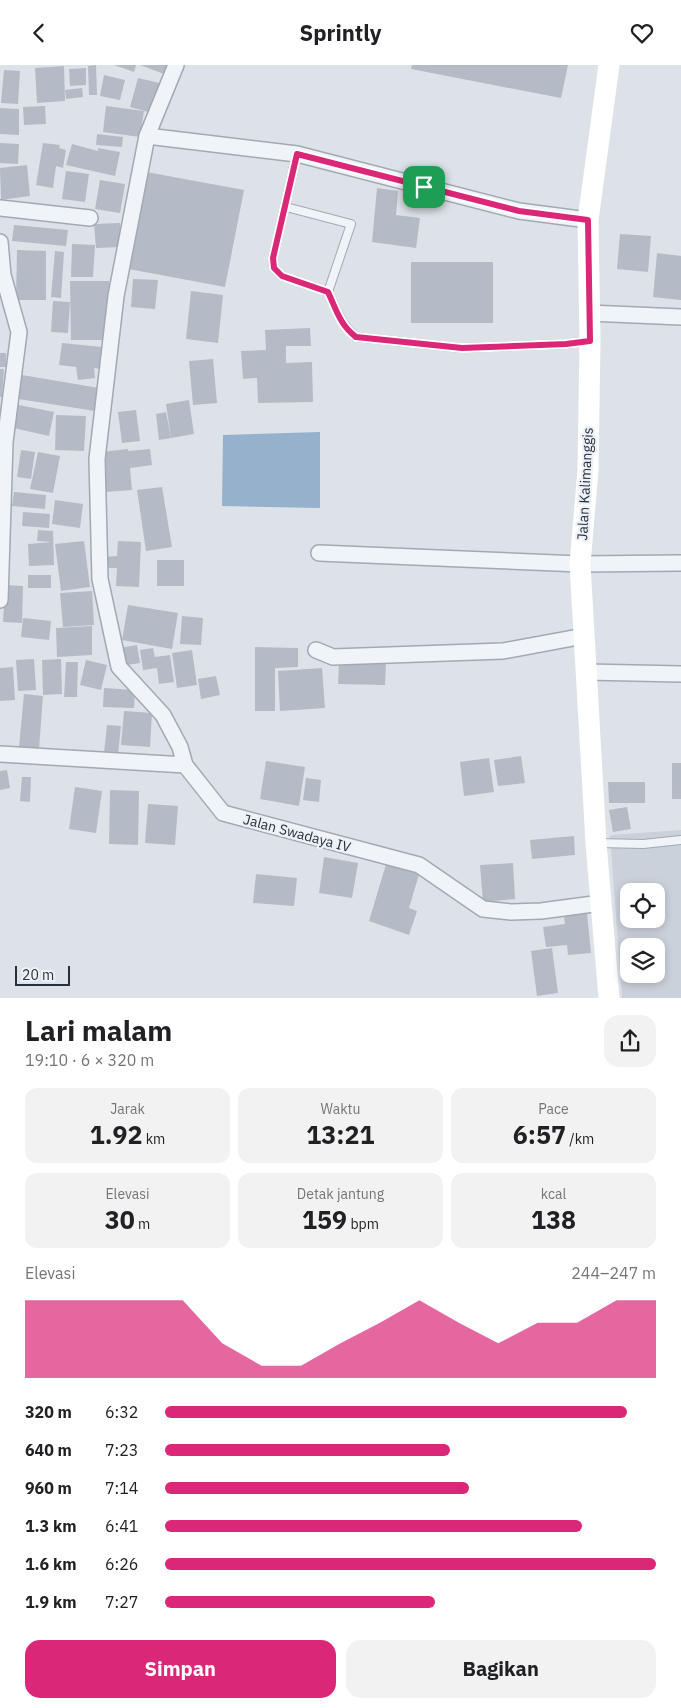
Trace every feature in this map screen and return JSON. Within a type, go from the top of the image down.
[{"type":"main road","name":"Jalan Kalimanggis","points":[[609,65],[588,220],[590,341],[588,471],[580,564],[596,843],[609,998]]},
{"type":"street","name":"Jalan Swadaya IV","points":[[176,65],[147,136],[116,296],[97,459],[100,579],[119,667],[163,715],[180,747],[185,765],[223,813],[419,865],[483,909],[541,911],[601,903]]},
{"type":"street","points":[[147,136],[297,154],[519,211],[588,220]]},
{"type":"street","points":[[0,208],[90,218]]},
{"type":"street","points":[[0,242],[4,275],[19,333],[5,442],[0,601]]},
{"type":"street","points":[[589,313],[681,317]]},
{"type":"street","points":[[318,553],[580,564],[681,563]]},
{"type":"street","points":[[316,650],[333,657],[503,651],[584,636]]},
{"type":"street","points":[[586,672],[681,674]]},
{"type":"street","points":[[0,754],[185,765]]},
{"type":"lane","points":[[297,154],[273,258],[274,268],[282,276],[328,292]]},
{"type":"lane","points":[[286,207],[351,224],[328,292],[346,330],[356,337],[462,348],[566,344],[590,341]]},
{"type":"lane","points":[[596,843],[643,844],[681,840]]},
{"type":"shaded area","points":[[681,830],[681,998],[622,998],[621,983],[665,983],[665,938],[620,938],[620,971],[610,835]]},
{"type":"water","points":[[320,432],[320,508],[222,506],[223,435]]},
{"type":"building","points":[[96,65],[97,95],[89,95],[88,66]]},
{"type":"building","points":[[114,65],[136,65],[134,72]]},
{"type":"building","points":[[140,65],[167,65],[164,74]]},
{"type":"building","points":[[412,65],[568,65],[561,98],[411,69]]},
{"type":"building","points":[[64,66],[65,101],[37,103],[35,68]]},
{"type":"building","points":[[86,68],[86,85],[70,86],[69,69]]},
{"type":"building","points":[[4,70],[20,71],[18,104],[1,103]]},
{"type":"building","points":[[104,75],[125,80],[120,100],[100,96]]},
{"type":"building","points":[[138,78],[160,83],[152,113],[130,107]]},
{"type":"building","points":[[82,88],[83,97],[66,99],[65,90]]},
{"type":"building","points":[[45,106],[46,124],[24,125],[23,107]]},
{"type":"building","points":[[106,106],[144,111],[140,137],[103,132]]},
{"type":"building","points":[[0,108],[19,109],[19,135],[0,134]]},
{"type":"building","points":[[97,134],[123,137],[122,147],[96,145]]},
{"type":"building","points":[[0,143],[19,144],[18,164],[0,163]]},
{"type":"building","points":[[43,143],[60,145],[59,148],[66,150],[63,168],[56,166],[53,188],[36,185]]},
{"type":"building","points":[[72,144],[98,151],[98,148],[120,152],[115,176],[66,165]]},
{"type":"building","points":[[27,165],[30,196],[1,200],[0,168]]},
{"type":"building","points":[[66,171],[89,174],[85,202],[62,199]]},
{"type":"building","points":[[141,171],[244,190],[225,287],[123,268]]},
{"type":"building","points":[[100,180],[125,184],[120,213],[95,209]]},
{"type":"building","points":[[377,188],[398,191],[396,215],[420,218],[416,248],[372,242]]},
{"type":"building","points":[[120,223],[121,247],[96,248],[94,224]]},
{"type":"building","points":[[14,225],[68,230],[66,246],[12,241]]},
{"type":"building","points":[[620,234],[651,236],[648,272],[617,269]]},
{"type":"building","points":[[72,244],[95,245],[93,277],[71,277]]},
{"type":"building","points":[[17,250],[46,251],[46,300],[16,300]]},
{"type":"building","points":[[55,251],[64,252],[61,298],[51,297]]},
{"type":"building","points":[[657,253],[681,256],[681,300],[653,297]]},
{"type":"building","points":[[411,262],[493,262],[493,323],[411,323]]},
{"type":"building","points":[[133,279],[158,280],[155,309],[131,307]]},
{"type":"building","points":[[70,281],[109,281],[110,340],[71,340]]},
{"type":"building","points":[[191,291],[223,295],[218,343],[186,339]]},
{"type":"building","points":[[53,301],[70,302],[68,333],[51,332]]},
{"type":"building","points":[[310,328],[311,346],[286,346],[286,363],[312,362],[313,402],[258,403],[257,378],[243,379],[241,351],[266,350],[265,330]]},
{"type":"building","points":[[62,343],[102,347],[100,369],[94,368],[95,378],[78,380],[76,367],[59,365]]},
{"type":"building","points":[[0,353],[6,353],[6,367],[0,367]]},
{"type":"building","points":[[213,359],[217,403],[193,405],[189,361]]},
{"type":"building","points":[[0,369],[4,369],[2,397],[0,397]]},
{"type":"building","points":[[16,374],[99,388],[95,411],[12,398]]},
{"type":"building","points":[[189,400],[194,434],[171,438],[166,404]]},
{"type":"building","points":[[14,404],[54,412],[49,436],[9,427]]},
{"type":"building","points":[[136,410],[140,441],[122,443],[118,412]]},
{"type":"building","points":[[166,412],[171,438],[159,440],[156,414]]},
{"type":"building","points":[[56,415],[86,416],[84,451],[55,450]]},
{"type":"building","points":[[128,449],[128,451],[150,449],[152,465],[130,468],[132,490],[105,492],[101,452]]},
{"type":"building","points":[[21,450],[35,452],[31,479],[17,477]]},
{"type":"building","points":[[38,452],[60,456],[53,493],[30,489]]},
{"type":"building","points":[[162,487],[172,547],[146,551],[137,490]]},
{"type":"building","points":[[14,492],[46,495],[45,509],[12,506]]},
{"type":"building","points":[[55,500],[83,504],[80,528],[52,524]]},
{"type":"building","points":[[23,512],[50,514],[49,528],[22,526]]},
{"type":"building","points":[[38,530],[53,531],[54,565],[29,566],[28,544],[52,542],[37,541]]},
{"type":"building","points":[[84,541],[90,587],[61,591],[55,544]]},
{"type":"building","points":[[118,541],[141,542],[139,587],[116,586],[117,568],[105,568],[104,557],[117,556]]},
{"type":"building","points":[[157,560],[184,560],[184,586],[157,586]]},
{"type":"building","points":[[28,575],[51,575],[51,588],[28,588]]},
{"type":"building","points":[[5,585],[23,586],[22,623],[3,622]]},
{"type":"building","points":[[92,591],[94,625],[63,627],[60,593]]},
{"type":"building","points":[[128,605],[178,613],[172,649],[122,640]]},
{"type":"building","points":[[182,616],[203,618],[201,645],[180,644]]},
{"type":"building","points":[[23,618],[51,621],[49,640],[21,637]]},
{"type":"building","points":[[92,626],[92,655],[57,657],[56,628]]},
{"type":"building","points":[[137,645],[140,663],[121,666],[119,648]]},
{"type":"building","points":[[255,647],[298,648],[298,667],[275,668],[275,711],[255,711]]},
{"type":"building","points":[[153,648],[155,657],[170,655],[174,682],[159,684],[157,668],[143,670],[140,650]]},
{"type":"building","points":[[192,650],[197,685],[177,688],[172,653]]},
{"type":"building","points":[[34,659],[36,690],[18,691],[16,660]]},
{"type":"building","points":[[61,659],[62,694],[43,695],[42,660]]},
{"type":"building","points":[[86,660],[107,665],[101,690],[80,685]]},
{"type":"building","points":[[66,662],[78,662],[77,697],[64,697]]},
{"type":"building","points":[[339,663],[386,663],[385,685],[338,684]]},
{"type":"building","points":[[13,667],[15,700],[0,701],[0,668]]},
{"type":"building","points":[[322,668],[325,708],[280,711],[278,671]]},
{"type":"building","points":[[216,676],[220,695],[201,699],[198,679]]},
{"type":"building","points":[[104,688],[135,690],[134,708],[103,707]]},
{"type":"building","points":[[24,694],[43,696],[39,749],[19,747]]},
{"type":"building","points":[[124,711],[152,713],[150,747],[121,745]]},
{"type":"building","points":[[107,725],[121,726],[118,754],[104,753]]},
{"type":"building","points":[[521,756],[525,783],[498,786],[494,760]]},
{"type":"building","points":[[489,758],[494,792],[464,796],[460,762]]},
{"type":"building","points":[[266,761],[305,767],[299,806],[260,799]]},
{"type":"building","points":[[672,763],[681,763],[681,799],[672,799]]},
{"type":"building","points":[[7,770],[10,788],[0,790],[0,771]]},
{"type":"building","points":[[22,777],[31,777],[30,802],[20,801]]},
{"type":"building","points":[[306,778],[321,780],[319,802],[303,800]]},
{"type":"building","points":[[608,782],[645,782],[645,803],[609,803]]},
{"type":"building","points":[[75,787],[102,791],[96,833],[69,829]]},
{"type":"building","points":[[110,790],[139,791],[138,845],[109,844]]},
{"type":"building","points":[[148,804],[178,806],[175,845],[145,843]]},
{"type":"building","points":[[627,807],[631,829],[613,832],[609,810]]},
{"type":"building","points":[[574,836],[575,855],[532,859],[530,840]]},
{"type":"building","points":[[324,857],[358,863],[352,898],[319,893]]},
{"type":"building","points":[[387,861],[420,871],[409,908],[417,911],[409,935],[369,921]]},
{"type":"building","points":[[513,863],[515,899],[483,902],[480,865]]},
{"type":"building","points":[[256,874],[297,878],[294,906],[253,903]]},
{"type":"building","points":[[587,913],[591,953],[568,955],[567,945],[546,947],[543,927],[565,924],[564,916]]},
{"type":"building","points":[[552,948],[558,993],[537,996],[531,951]]},
{"type":"route","points":[[297,154],[424,187],[519,211],[588,220],[590,341],[566,344],[462,348],[356,337],[346,330],[328,292],[282,276],[274,268],[273,258],[297,154]]}]
